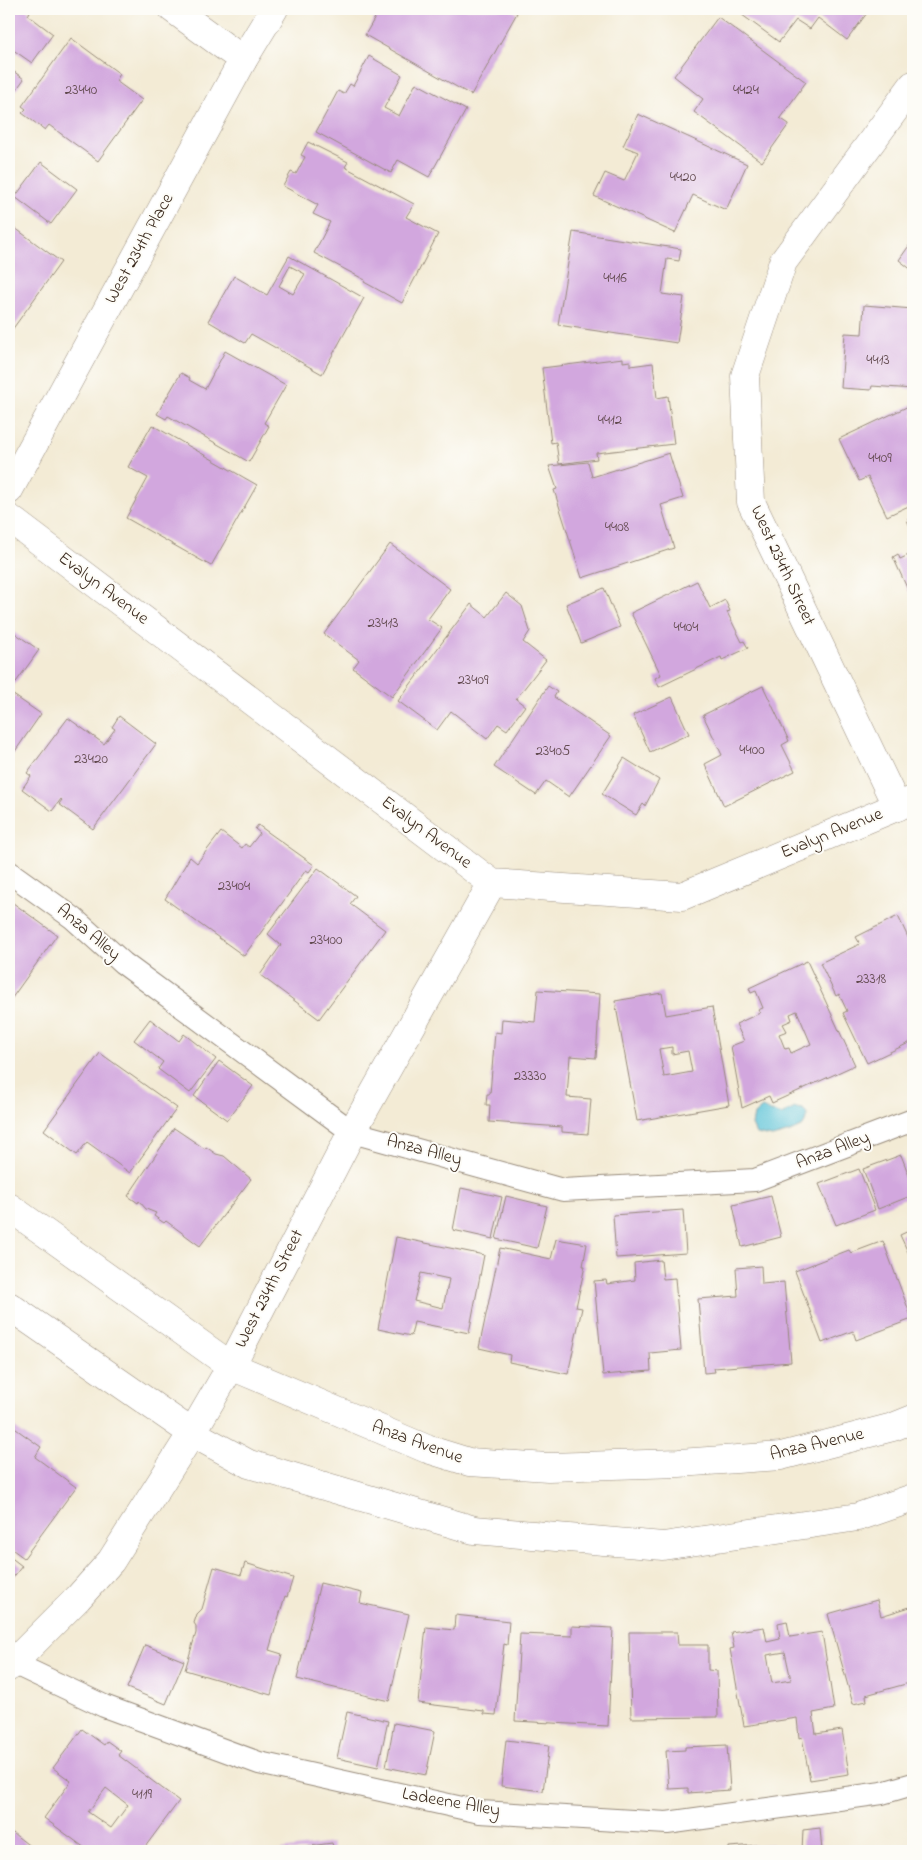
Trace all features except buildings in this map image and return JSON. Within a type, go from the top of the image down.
[{"type":"street","points":[[173,9],[243,60]]},
{"type":"street","name":"West 234th Place","points":[[9,490],[243,60],[274,9]]},
{"type":"street","name":"West 234th Street","points":[[905,804],[751,502],[745,376],[783,262],[913,85]]},
{"type":"street","name":"Evalyn Avenue","points":[[9,518],[492,883],[682,896],[905,804]]},
{"type":"street","name":"West 234th Street","points":[[10,1664],[78,1598],[111,1561],[192,1432],[231,1366],[352,1132],[492,883]]},
{"type":"street","name":"Anza Avenue","points":[[9,1207],[231,1366],[426,1450],[469,1462],[548,1467],[678,1464],[781,1456],[893,1427],[913,1418]]},
{"type":"street","points":[[9,1306],[192,1432],[249,1464],[474,1530],[663,1546],[858,1517],[913,1498]]},
{"type":"lane","name":"Anza Alley","points":[[9,872],[73,918],[123,963],[352,1132],[563,1190],[755,1180],[913,1120]]},
{"type":"lane","name":"Ladeene Alley","points":[[10,1664],[104,1706],[259,1763],[480,1812],[667,1823],[882,1793],[913,1784]]},
{"type":"water","points":[[762,1108],[781,1115],[795,1108],[803,1109],[808,1116],[803,1126],[772,1137],[756,1134],[752,1125],[754,1115]]}]
